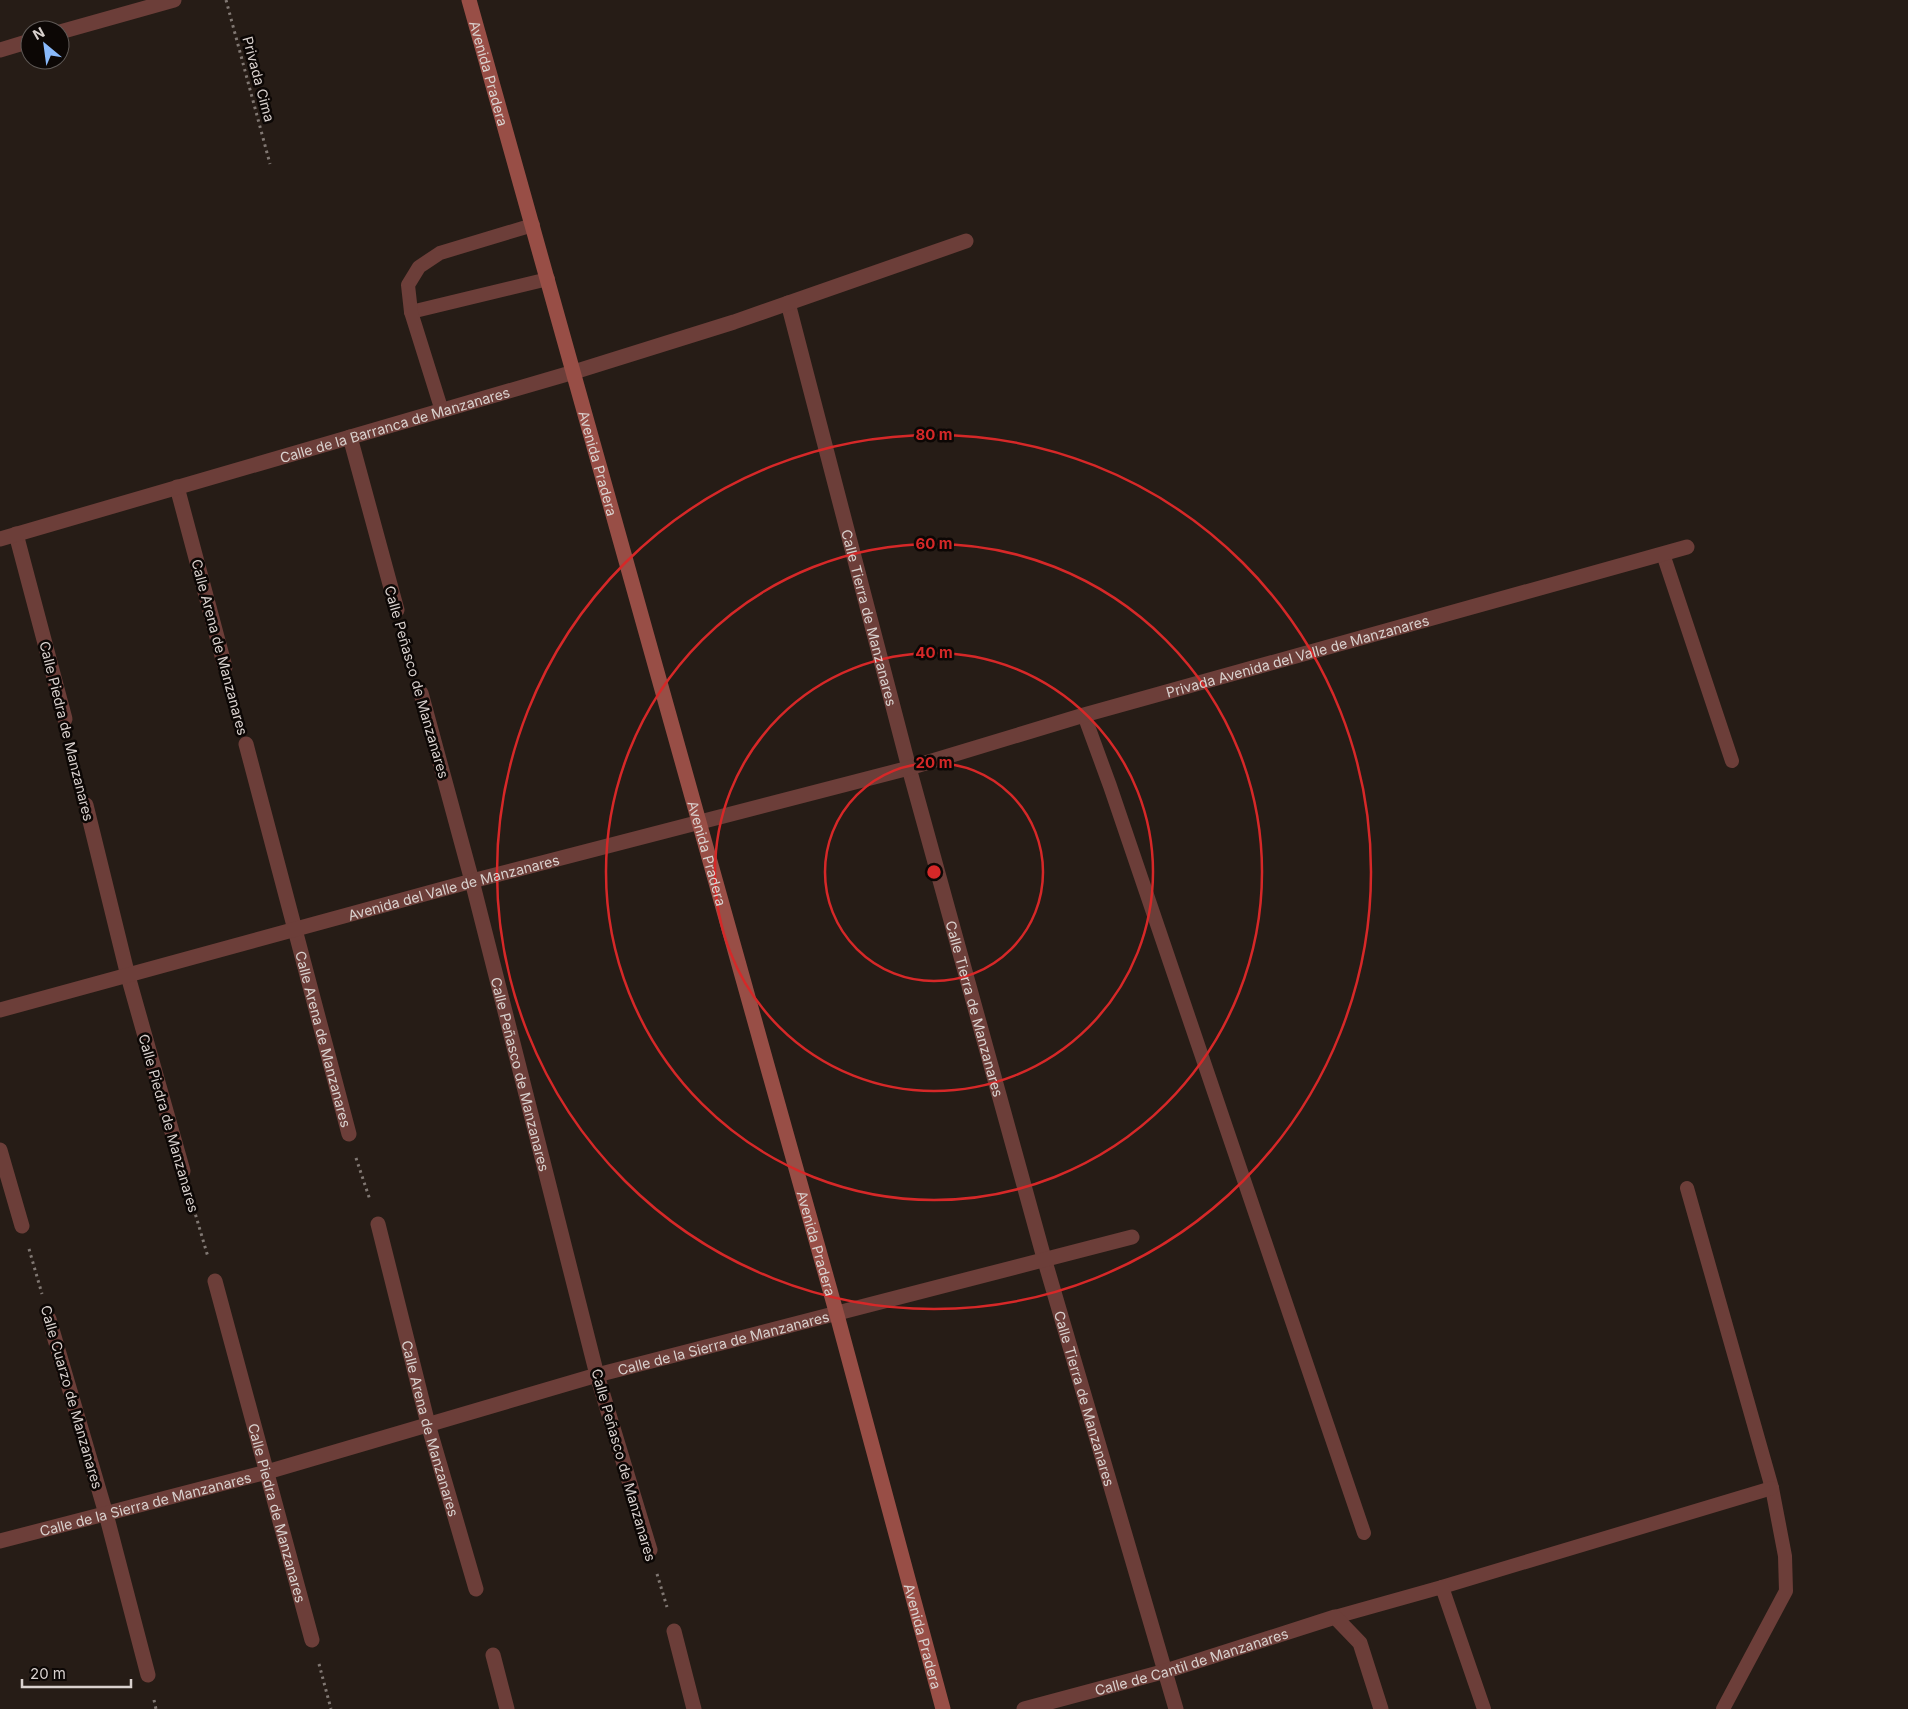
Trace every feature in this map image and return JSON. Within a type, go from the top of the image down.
[{"type":"street","points":[[70,29],[174,0]]},
{"type":"street","name":"Avenida Pradera","points":[[469,0],[837,1315],[943,1709]]},
{"type":"street","points":[[0,50],[20,44]]},
{"type":"street","name":"Calle de la Barranca de Manzanares","points":[[0,539],[574,372],[788,304],[966,242]]},
{"type":"street","name":"Calle Tierra de Manzanares","points":[[788,304],[909,768],[1044,1258],[1176,1709]]},
{"type":"street","name":"Calle Peñasco de Manzanares","points":[[350,437],[397,610]]},
{"type":"street","name":"Calle Arena de Manzanares","points":[[177,487],[225,667]]},
{"type":"street","name":"Calle Piedra de Manzanares","points":[[16,534],[65,719]]},
{"type":"street","name":"Privada Avenida del Valle de Manzanares","points":[[909,768],[1084,714],[1686,547]]},
{"type":"street","name":"Calle Peñasco de Manzanares","points":[[422,694],[472,881],[597,1375],[650,1550]]},
{"type":"street","name":"Calle Arena de Manzanares","points":[[246,744],[349,1134]]},
{"type":"street","name":"Avenida del Valle de Manzanares","points":[[0,1010],[472,881],[909,768]]},
{"type":"street","name":"Calle Piedra de Manzanares","points":[[86,805],[128,976],[182,1171]]},
{"type":"street","points":[[0,1150],[22,1226]]},
{"type":"street","name":"Calle Arena de Manzanares","points":[[378,1224],[428,1424],[476,1589]]},
{"type":"street","name":"Calle de la Sierra de Manzanares","points":[[0,1541],[267,1472],[597,1375],[837,1315],[1044,1258],[1132,1237]]},
{"type":"street","name":"Calle Piedra de Manzanares","points":[[215,1280],[312,1640]]},
{"type":"street","name":"Calle Cuarzo de Manzanares","points":[[49,1318],[106,1514],[148,1675]]},
{"type":"street","points":[[1335,1617],[1360,1643],[1381,1709]]},
{"type":"street","name":"Calle de Cantil de Manzanares","points":[[1024,1709],[1166,1671],[1335,1617]]},
{"type":"street","points":[[674,1631],[694,1709]]},
{"type":"street","points":[[493,1655],[507,1709]]},
{"type":"lane","points":[[442,411],[411,312],[408,285],[419,267],[440,253],[533,225]]},
{"type":"lane","points":[[411,312],[548,279]]},
{"type":"lane","points":[[1663,554],[1732,761]]},
{"type":"lane","points":[[1084,714],[1364,1533]]},
{"type":"lane","points":[[1687,1188],[1772,1488],[1785,1556],[1786,1591],[1723,1709]]},
{"type":"lane","name":"Calle de Cantil de Manzanares","points":[[1335,1617],[1442,1587],[1772,1488]]},
{"type":"lane","points":[[1442,1587],[1484,1709]]},
{"type":"path","name":"Privada Cima","points":[[226,0],[270,164]]},
{"type":"path","name":"Calle Peñasco de Manzanares","points":[[397,610],[422,694]]},
{"type":"path","name":"Calle Arena de Manzanares","points":[[225,667],[246,744]]},
{"type":"path","name":"Calle Piedra de Manzanares","points":[[65,719],[86,805]]},
{"type":"path","name":"Calle Arena de Manzanares","points":[[349,1134],[378,1224]]},
{"type":"path","name":"Calle Piedra de Manzanares","points":[[182,1171],[215,1280]]},
{"type":"path","name":"Calle Cuarzo de Manzanares","points":[[22,1226],[49,1318]]},
{"type":"path","name":"Calle Peñasco de Manzanares","points":[[650,1550],[674,1631]]},
{"type":"path","points":[[312,1640],[331,1709]]}]
